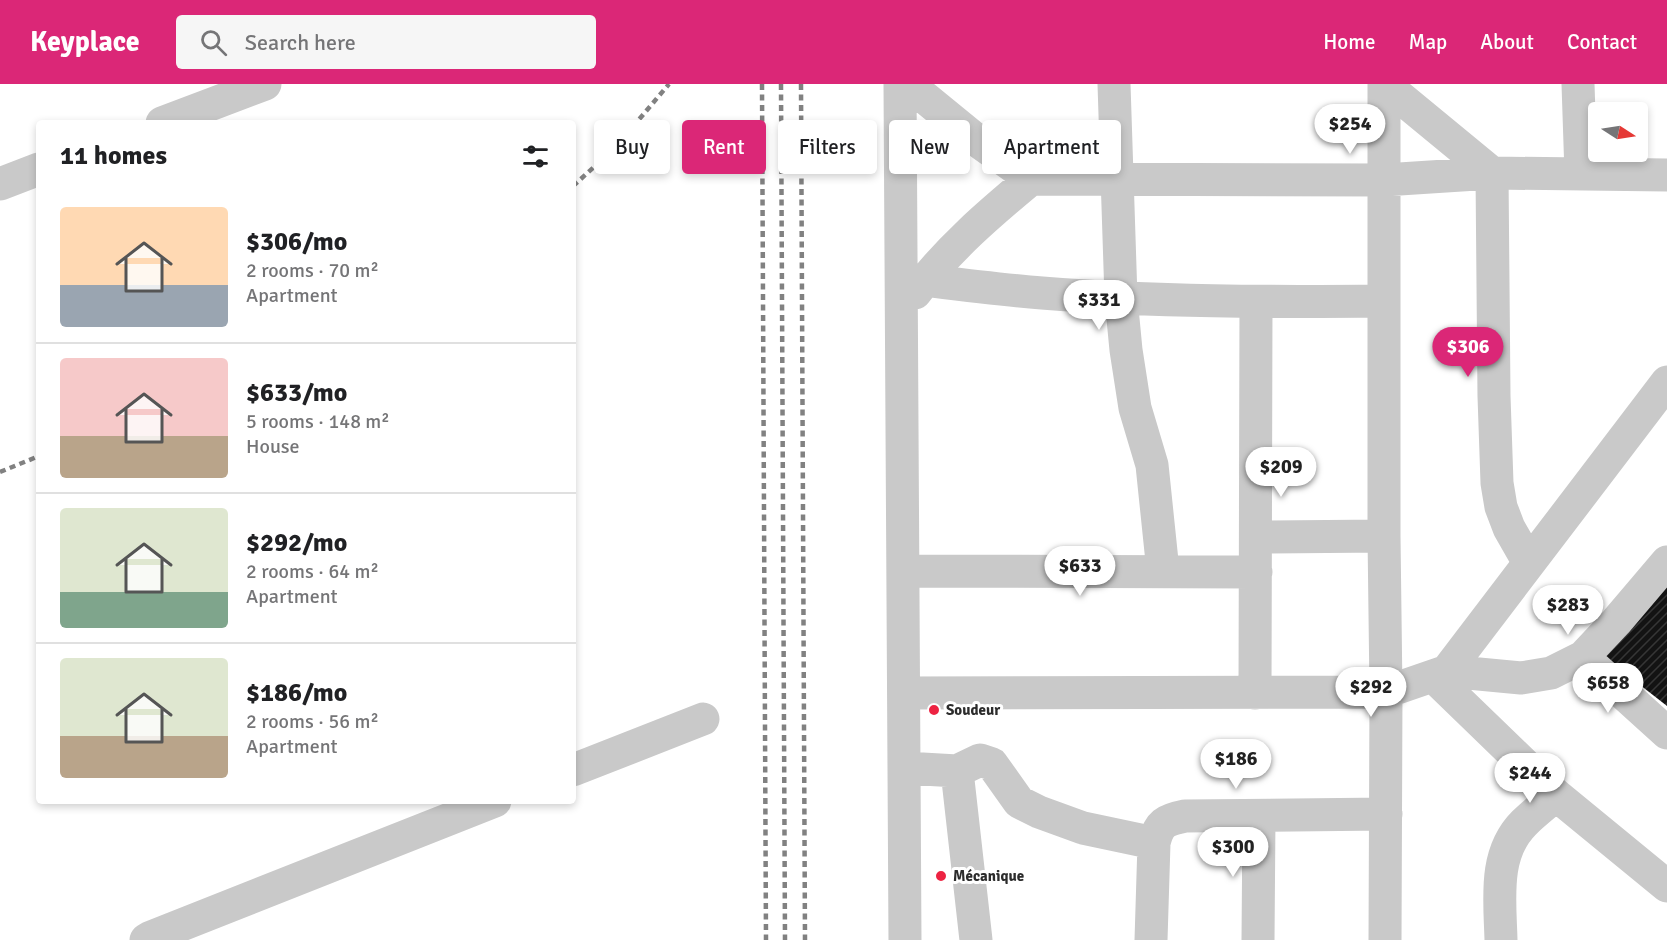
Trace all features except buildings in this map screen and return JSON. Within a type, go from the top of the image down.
[{"type":"street","points":[[170,120],[265,84]]},
{"type":"street","points":[[900,84],[905,940]]},
{"type":"street","points":[[908,84],[979,142],[1031,179],[1384,180],[1492,173],[1667,175]]},
{"type":"street","points":[[1114,84],[1121,298],[1126,350],[1136,408],[1152,465],[1163,571]]},
{"type":"street","points":[[1384,84],[1492,173],[1497,483],[1501,507],[1509,528],[1529,563]]},
{"type":"street","points":[[1384,84],[1385,940]]},
{"type":"street","points":[[1578,84],[1581,174]]},
{"type":"street","points":[[0,184],[36,171]]},
{"type":"street","points":[[902,310],[924,280],[956,244],[1031,179]]},
{"type":"street","points":[[924,280],[1041,293],[1121,298],[1256,302],[1384,301]]},
{"type":"street","points":[[1255,693],[1256,302]]},
{"type":"street","points":[[1440,674],[1529,563],[1667,382]]},
{"type":"street","points":[[1256,537],[1384,536]]},
{"type":"street","points":[[905,693],[1386,692],[1440,674],[1521,678],[1551,673],[1583,657],[1667,562]]},
{"type":"street","points":[[904,571],[1256,572]]},
{"type":"street","points":[[1583,657],[1667,733]]},
{"type":"street","points":[[1440,674],[1556,795],[1667,886]]},
{"type":"street","points":[[576,769],[703,719]]},
{"type":"street","points":[[905,768],[957,771],[980,760],[992,764],[1019,802],[1039,812],[1083,828],[1154,843]]},
{"type":"street","points":[[957,771],[976,940]]},
{"type":"street","points":[[1501,940],[1500,886],[1502,865],[1509,844],[1522,824],[1556,795]]},
{"type":"street","points":[[146,940],[487,804]]},
{"type":"street","points":[[1151,940],[1154,843],[1157,831],[1165,821],[1185,816],[1386,814]]},
{"type":"street","points":[[1258,940],[1259,816]]},
{"type":"railway","points":[[576,183],[614,149],[669,84]]},
{"type":"railway","points":[[762,84],[766,940]]},
{"type":"railway","points":[[781,84],[785,940]]},
{"type":"railway","points":[[801,84],[805,940]]},
{"type":"railway","points":[[0,472],[36,457]]},
{"type":"place","name":"Soudeur","points":[[934,710]]},
{"type":"place","name":"Mécanique","points":[[941,876]]}]
